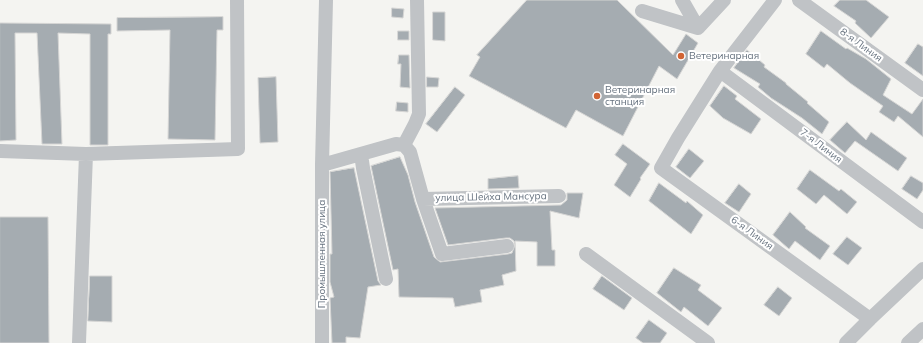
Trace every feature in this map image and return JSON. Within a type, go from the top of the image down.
[{"type":"street","points":[[0,151],[86,154],[238,149],[237,0]]},
{"type":"street","name":"Промышленная улица","points":[[322,343],[322,165],[326,0]]},
{"type":"street","points":[[322,165],[396,144],[404,145],[419,114],[420,100],[417,0]]},
{"type":"street","points":[[682,0],[698,28]]},
{"type":"street","points":[[698,28],[724,0]]},
{"type":"street","points":[[720,71],[775,0]]},
{"type":"street","name":"8-я Линия","points":[[799,0],[923,90]]},
{"type":"street","points":[[642,11],[698,28]]},
{"type":"street","name":"6-я Линия","points":[[720,71],[661,168],[870,319]]},
{"type":"street","name":"7-я Линия","points":[[720,71],[923,222]]},
{"type":"street","name":"улица Шейха Мансура","points":[[404,145],[410,152],[423,199],[442,254],[507,246]]},
{"type":"street","points":[[79,343],[86,154]]},
{"type":"street","points":[[362,154],[363,168],[386,279]]},
{"type":"street","name":"улица Шейха Мансура","points":[[423,199],[559,196]]},
{"type":"street","points":[[586,254],[708,343]]},
{"type":"street","points":[[846,343],[923,269]]},
{"type":"street","points":[[908,343],[923,329]]},
{"type":"building","name":"Ветеринарная станция","points":[[527,0],[617,0],[673,55],[686,34],[698,43],[677,79],[659,66],[623,136],[576,110],[566,128],[469,76],[480,57],[477,55]]},
{"type":"building","points":[[840,0],[866,0],[889,17],[871,38],[855,23],[856,21],[834,6]]},
{"type":"building","points":[[392,8],[404,9],[403,18],[392,17]]},
{"type":"building","points":[[433,12],[445,12],[445,41],[433,40]]},
{"type":"building","points":[[223,17],[223,30],[217,30],[215,140],[168,139],[170,30],[117,31],[117,18]]},
{"type":"building","points":[[0,23],[111,24],[111,34],[108,34],[108,145],[90,145],[90,34],[58,33],[62,144],[42,144],[37,33],[15,33],[16,140],[0,141]]},
{"type":"building","points":[[398,31],[409,31],[409,40],[398,40]]},
{"type":"building","points":[[821,31],[846,49],[847,48],[866,59],[891,79],[883,95],[912,114],[923,99],[923,137],[898,116],[894,122],[879,112],[883,106],[850,83],[827,64],[824,68],[806,54]]},
{"type":"building","points":[[918,44],[923,47],[923,76],[905,63]]},
{"type":"building","points":[[747,50],[765,65],[764,67],[786,83],[829,122],[822,134],[802,118],[771,98],[758,87],[760,84],[734,68]]},
{"type":"building","points":[[399,55],[409,55],[410,88],[400,87],[401,64],[398,64]]},
{"type":"building","points":[[276,77],[278,142],[260,143],[258,78]]},
{"type":"building","points":[[427,77],[439,78],[438,87],[427,87]]},
{"type":"building","points":[[724,86],[737,96],[735,99],[761,119],[751,134],[723,118],[710,106]]},
{"type":"building","points":[[455,87],[465,95],[437,132],[426,124]]},
{"type":"building","points":[[397,102],[408,103],[408,112],[396,111]]},
{"type":"building","points":[[847,122],[866,140],[871,132],[907,158],[898,171],[855,141],[845,153],[830,140]]},
{"type":"building","points":[[623,144],[650,164],[640,178],[641,179],[630,197],[614,185],[627,164],[615,155]]},
{"type":"building","points":[[689,149],[704,161],[690,178],[676,167]]},
{"type":"building","points":[[400,157],[408,175],[415,202],[434,257],[440,262],[508,254],[512,253],[515,245],[514,241],[510,238],[506,238],[448,245],[435,208],[561,205],[567,200],[567,193],[583,193],[579,218],[550,211],[552,250],[555,250],[555,266],[537,266],[537,242],[515,241],[516,271],[502,275],[504,285],[480,290],[482,302],[455,307],[453,298],[399,297],[398,269],[393,270],[371,166]]},
{"type":"building","points":[[354,168],[378,281],[381,285],[368,287],[360,338],[346,337],[346,343],[332,343],[330,298],[334,297],[330,282],[330,254],[332,254],[330,172]]},
{"type":"building","points":[[810,170],[839,191],[841,189],[857,202],[847,214],[824,195],[816,204],[797,189]]},
{"type":"building","points":[[518,176],[519,188],[488,189],[488,179]]},
{"type":"building","points":[[911,176],[923,183],[923,190],[917,199],[902,189]]},
{"type":"building","points":[[659,183],[686,203],[687,201],[703,215],[691,234],[649,201]]},
{"type":"building","points":[[739,184],[751,194],[739,212],[725,203]]},
{"type":"building","points":[[790,212],[806,227],[805,228],[830,246],[820,260],[795,241],[789,249],[773,235]]},
{"type":"building","points":[[0,217],[48,217],[49,343],[0,343]]},
{"type":"building","points":[[847,237],[862,248],[848,265],[833,254]]},
{"type":"building","points":[[674,268],[701,285],[698,290],[722,308],[708,326],[684,307],[681,312],[657,293]]},
{"type":"building","points":[[90,276],[112,276],[112,322],[88,321]]},
{"type":"building","points":[[602,276],[632,298],[624,310],[593,289]]},
{"type":"building","points":[[778,287],[792,298],[779,316],[764,305]]},
{"type":"building","points":[[649,320],[667,333],[660,343],[643,343],[636,338]]},
{"type":"place","name":"Ветеринарная","points":[[681,56]]},
{"type":"place","name":"Ветеринарная станция","points":[[597,96]]}]
